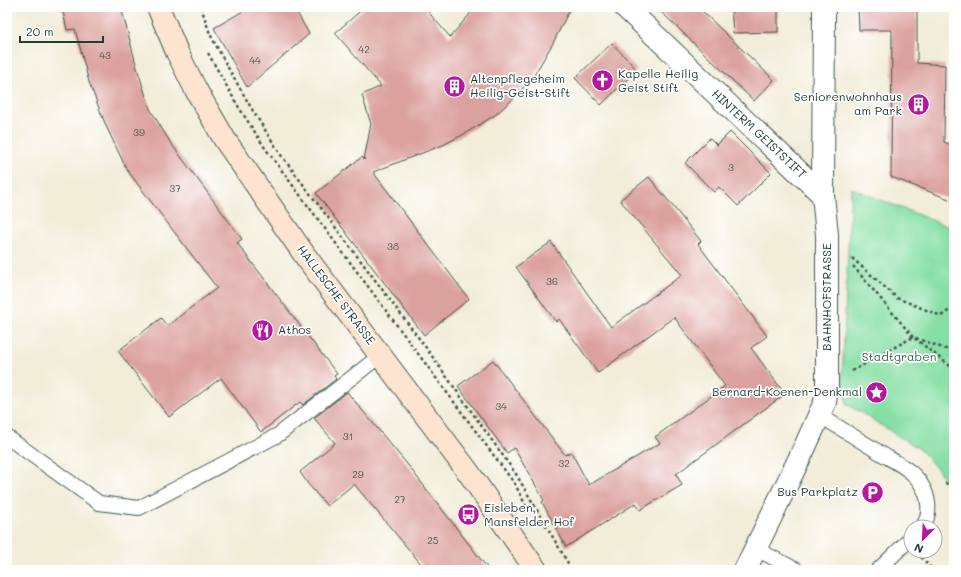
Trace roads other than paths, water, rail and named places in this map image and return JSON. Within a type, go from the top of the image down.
[{"type":"street","name":"HALLESCHE STRASSE","points":[[158,7],[169,34],[196,90],[225,140],[306,256],[469,473],[536,570]]},
{"type":"street","name":"HINTERM GEISTSTIFT","points":[[625,7],[823,194]]},
{"type":"street","name":"BAHNHOFSTRASSE","points":[[745,570],[825,402],[827,385],[827,235],[823,194],[824,7]]},
{"type":"lane","points":[[7,437],[99,503],[139,508],[278,435],[381,355]]},
{"type":"lane","points":[[819,414],[916,477],[923,488],[928,505],[926,519]]},
{"type":"lane","points":[[878,570],[903,546]]},
{"type":"lane","points":[[756,549],[797,570]]},
{"type":"place","name":"Kapelle Heilig Geist Stift","points":[[602,81]]},
{"type":"place","name":"Altenpflegeheim Heilig-Geist-Stift","points":[[454,86]]},
{"type":"place","name":"Seniorenwohnhaus am Park","points":[[918,104]]},
{"type":"place","name":"Athos","points":[[262,330]]},
{"type":"place","name":"Bernard-Koenen-Denkmal","points":[[877,392]]},
{"type":"place","name":"Bus Parkplatz","points":[[873,492]]},
{"type":"place","name":"Eisleben, Mansfelder Hof","points":[[469,515]]},
{"type":"park label","name":"Stadtgraben","points":[[899,357]]}]
